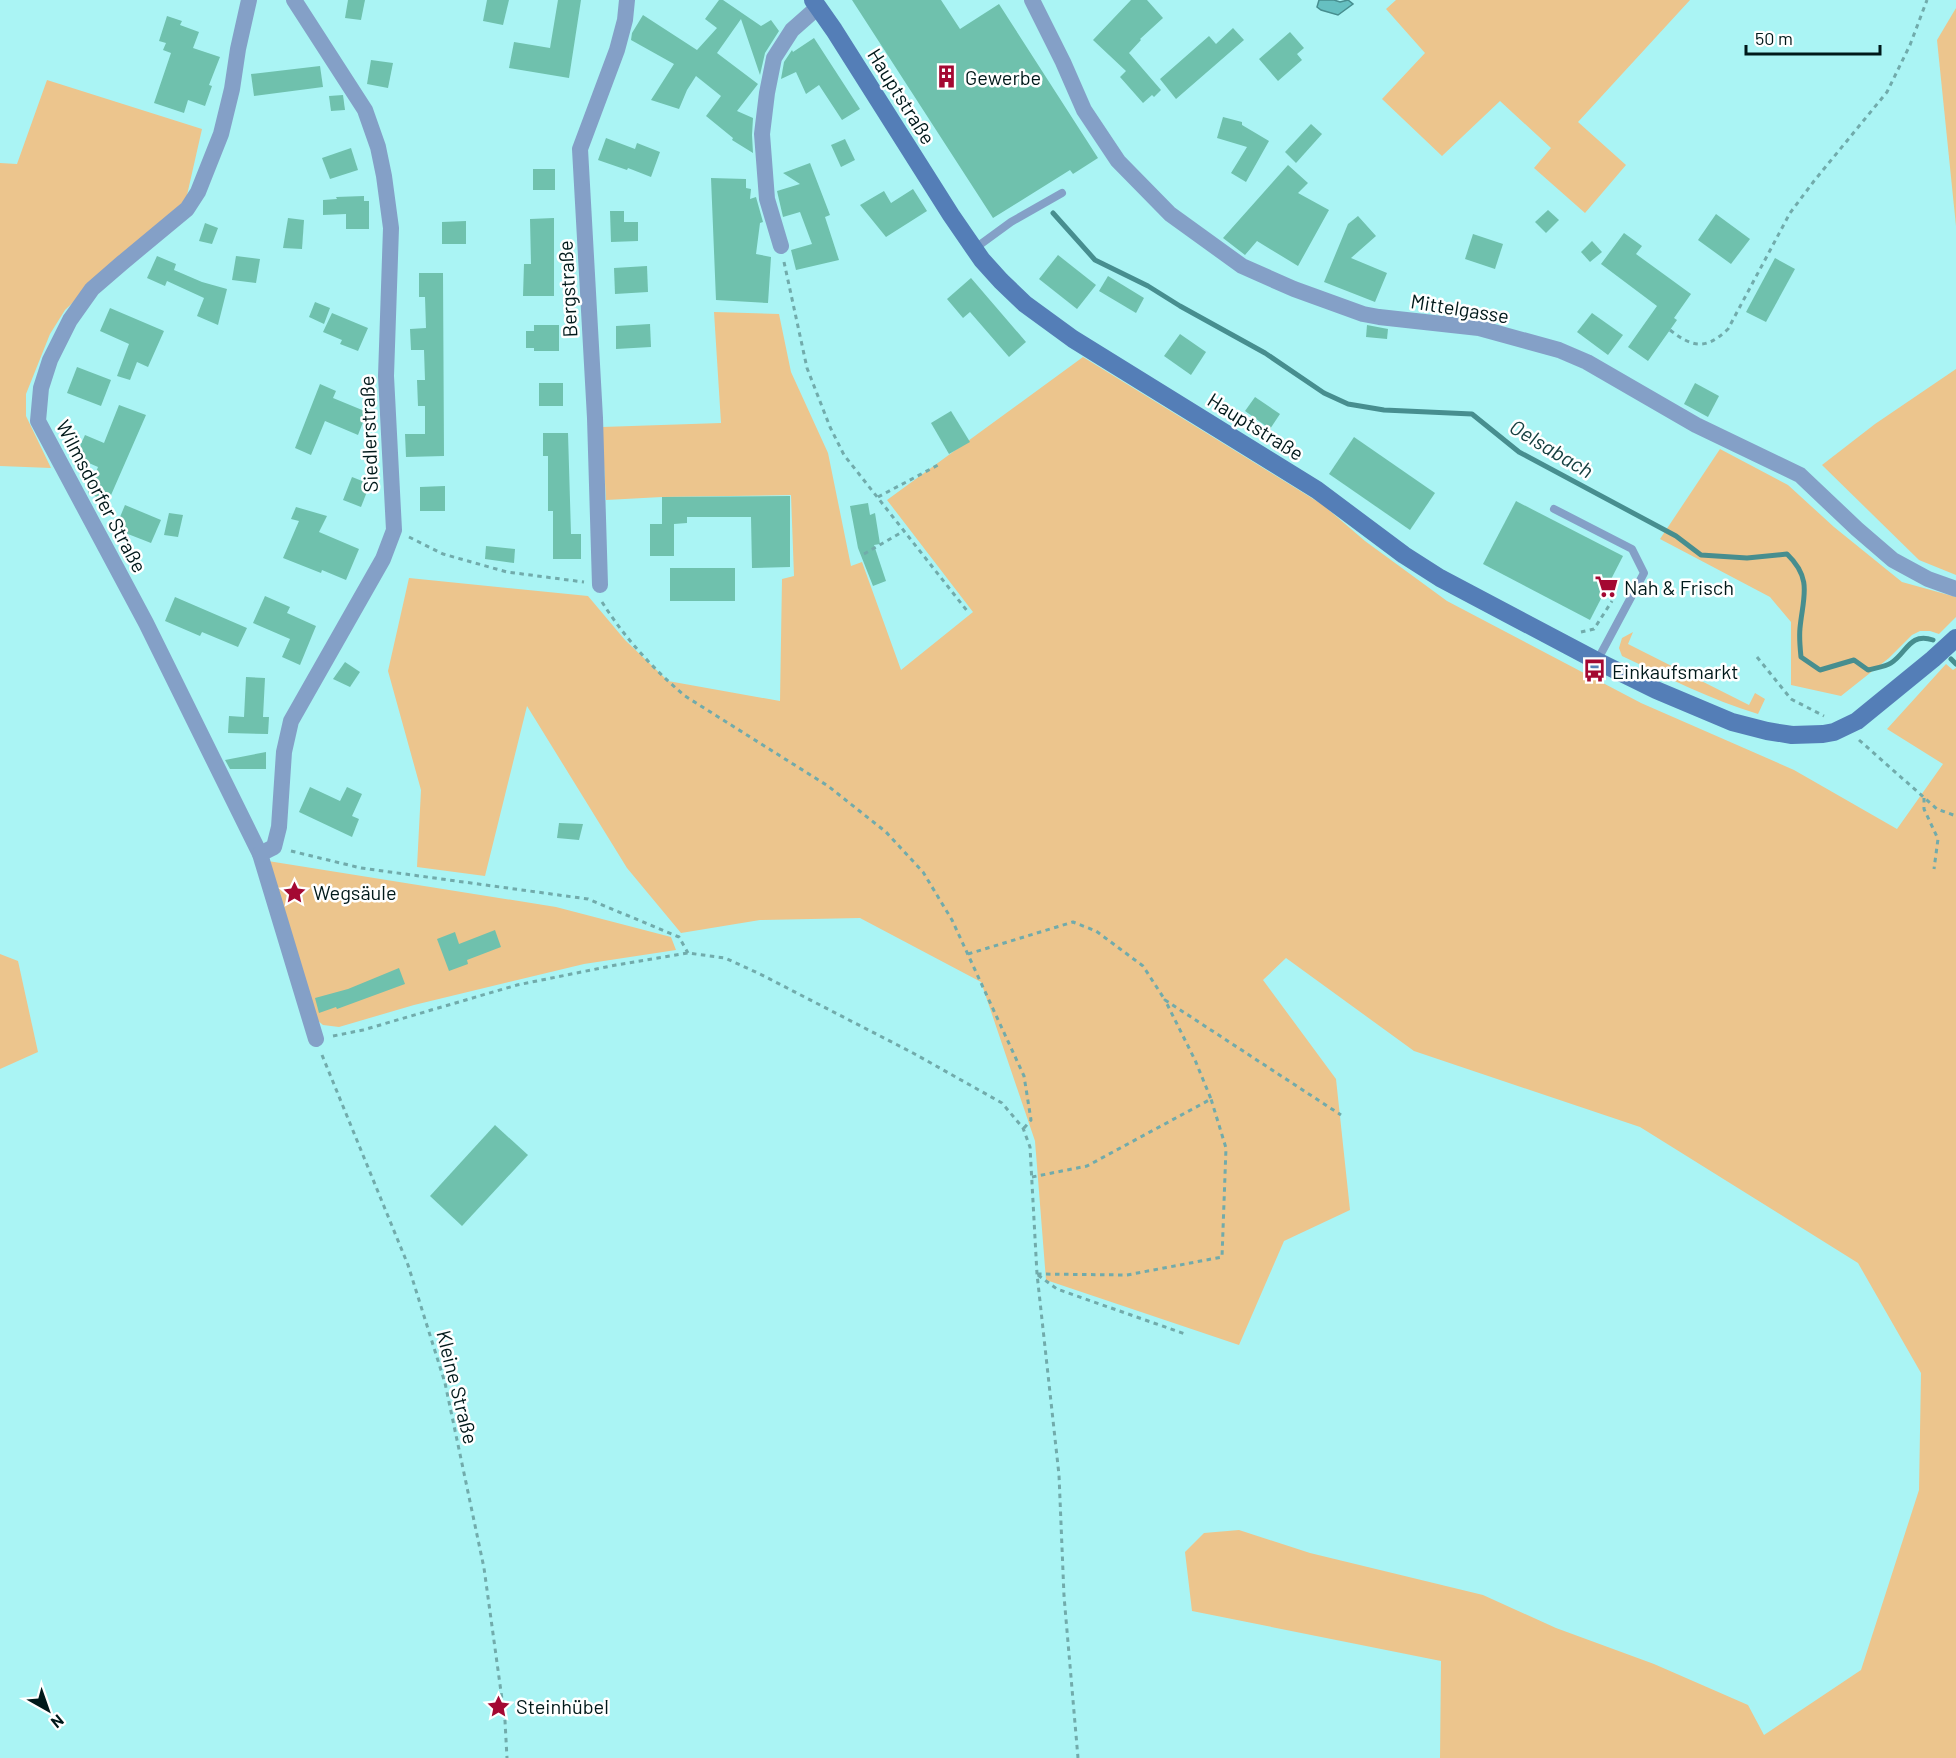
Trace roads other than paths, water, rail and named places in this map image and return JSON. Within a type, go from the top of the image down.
[{"type":"main road","name":"Hauptstraße","points":[[815,4],[975,249],[1001,281],[1025,304],[1072,339],[1288,466],[1404,555],[1440,578],[1656,690],[1732,722],[1767,732],[1792,735],[1823,734],[1857,721],[1955,639]]},
{"type":"street","name":"Wilmsdorfer Straße","points":[[249,0],[224,123],[198,192],[187,209],[122,262],[92,290],[70,320],[50,360],[40,388],[38,421],[267,850],[316,1040]]},
{"type":"street","name":"Siedlerstraße","points":[[267,850],[279,827],[284,752],[291,720],[383,559],[394,530],[386,376],[391,228],[384,176],[378,147],[365,110],[294,0]]},
{"type":"street","name":"Bergstraße","points":[[600,585],[595,418],[580,149],[618,50],[627,0]]},
{"type":"street","name":"Mittelgasse","points":[[1032,0],[1084,111],[1118,161],[1170,214],[1242,266],[1294,289],[1363,314],[1479,328],[1560,350],[1587,362],[1696,425],[1800,475],[1893,560],[1928,579],[1956,589]]},
{"type":"street","name":"Hauptstraße","points":[[781,246],[767,199],[762,134],[767,93],[774,58],[792,30],[815,4]]},
{"type":"lane","points":[[975,249],[1011,222],[1062,193]]},
{"type":"lane","points":[[1554,508],[1632,549],[1644,573],[1597,661]]},
{"type":"water","points":[[1319,0],[1340,2],[1348,0],[1353,4],[1338,15],[1317,7]]},
{"type":"waterway","name":"Oelsabach","points":[[1053,213],[1095,260],[1148,286],[1265,353],[1324,393],[1348,404],[1384,410],[1472,414],[1519,452],[1676,536],[1701,555],[1747,558],[1787,554],[1795,563],[1803,580],[1801,657],[1820,670],[1854,660],[1868,670],[1891,663],[1913,641],[1925,638],[1933,640]]},
{"type":"waterway","name":"Oelsabach","points":[[1951,659],[1956,664]]},
{"type":"place","name":"Gewerbe","points":[[947,77]]},
{"type":"place","name":"Nah & Frisch","points":[[1606,587]]},
{"type":"place","name":"Einkaufsmarkt","points":[[1594,671]]},
{"type":"place","name":"Wegsäule","points":[[295,892]]},
{"type":"place","name":"Steinhübel","points":[[498,1706]]}]
